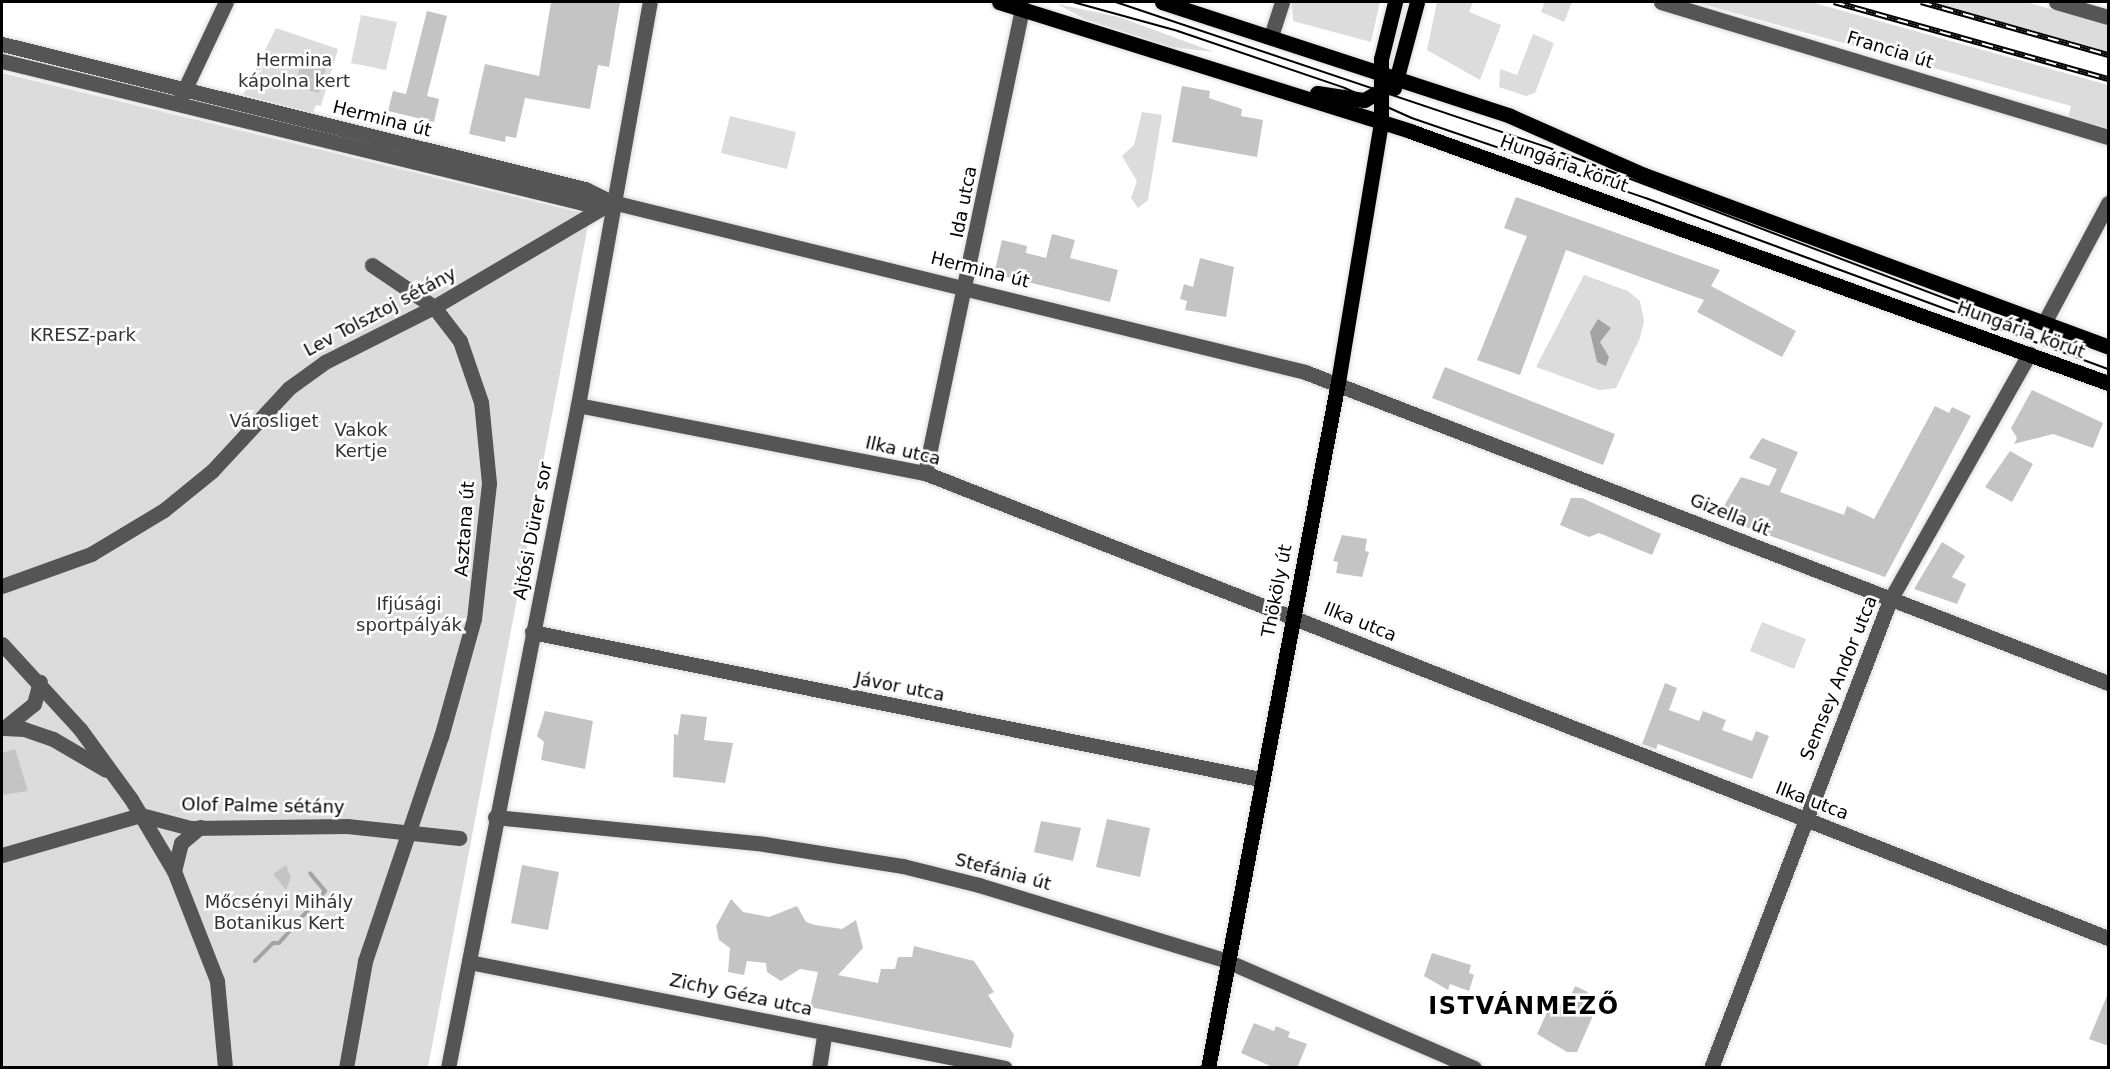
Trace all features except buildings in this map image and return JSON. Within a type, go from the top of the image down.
[{"type":"main road","name":"Hungária körút","points":[[999,2],[1273,85],[1380,121],[2109,383]]},
{"type":"main road","name":"Hungária körút","points":[[1162,2],[1510,116],[1644,175],[2109,347]]},
{"type":"main road","name":"Thököly út","points":[[1208,1068],[1260,779],[1338,382],[1380,121],[1381,72],[1395,2]]},
{"type":"main road","name":"Thököly út","points":[[1380,121],[1397,78],[1416,2]]},
{"type":"main road","points":[[1273,85],[1354,100],[1381,92],[1397,78]]},
{"type":"street","points":[[178,105],[183,89],[225,2]]},
{"type":"street","name":"Ajtósi Dürer sor","points":[[448,1068],[495,817],[578,405],[612,202],[650,2]]},
{"type":"street","points":[[1271,36],[1282,2]]},
{"type":"street","name":"Francia út","points":[[1661,2],[2109,137]]},
{"type":"street","points":[[2056,2],[2109,17]]},
{"type":"street","name":"Ida utca","points":[[925,473],[966,286],[1022,8]]},
{"type":"street","name":"Hermina út","points":[[2,44],[585,189],[612,202],[966,286],[1338,382]]},
{"type":"street","name":"Hermina út","points":[[2,61],[583,203],[612,202]]},
{"type":"street","name":"Lev Tolsztoj sétány","points":[[2,586],[92,554],[164,510],[212,471],[302,377],[434,307],[612,202]]},
{"type":"street","points":[[2044,323],[2109,202]]},
{"type":"street","name":"Asztana út","points":[[346,1068],[364,961],[409,833],[474,619],[489,483],[477,384],[460,341],[434,307],[372,265]]},
{"type":"street","name":"Semsey Andor utca","points":[[1711,1068],[1804,819],[1890,600],[2029,354]]},
{"type":"street","name":"Gizella út","points":[[1338,382],[1890,600],[2109,683]]},
{"type":"street","name":"Ilka utca","points":[[578,405],[925,473],[1292,615],[2109,938]]},
{"type":"street","name":"Jávor utca","points":[[532,633],[1260,779]]},
{"type":"street","points":[[2,644],[40,682],[116,777],[174,871],[214,971],[225,1068]]},
{"type":"street","points":[[3,729],[34,704],[40,682]]},
{"type":"street","points":[[3,729],[24,729],[53,739],[116,777]]},
{"type":"street","name":"Olof Palme sétány","points":[[2,855],[141,815],[200,827],[347,826],[459,838]]},
{"type":"street","name":"Stefánia út","points":[[495,817],[702,835],[903,866],[1041,902],[1227,961],[1450,1063],[1474,1068]]},
{"type":"street","points":[[174,871],[176,853],[200,827]]},
{"type":"street","name":"Zichy Géza utca","points":[[469,962],[1005,1068]]},
{"type":"street","points":[[819,1068],[825,1032]]},
{"type":"green space","points":[[1292,2],[1380,2],[1371,42],[1293,21]]},
{"type":"green space","points":[[1437,2],[1473,2],[1469,12],[1501,25],[1480,80],[1427,50]]},
{"type":"green space","points":[[1538,2],[1572,2],[1564,22],[1541,12],[1544,4]]},
{"type":"green space","points":[[1695,2],[1811,2],[2108,85],[2108,128],[2068,118],[2071,106]]},
{"type":"green space","points":[[1931,2],[2026,2],[2108,25],[2108,52]]},
{"type":"green space","points":[[1057,4],[1119,17],[1214,52],[1171,47],[1085,19]]},
{"type":"green space","points":[[361,15],[397,22],[386,70],[351,63]]},
{"type":"green space","name":"Hermina kápolna kert","points":[[276,28],[338,49],[321,106],[316,105],[313,113],[243,95]]},
{"type":"green space","points":[[1533,34],[1554,43],[1535,93],[1526,96],[1499,87],[1500,69],[1517,75]]},
{"type":"green space","name":"Városliget","points":[[2,73],[590,215],[428,1067],[2,1067]]},
{"type":"green space","points":[[1142,112],[1162,115],[1148,200],[1138,208],[1131,198],[1137,181],[1122,156],[1134,145]]},
{"type":"green space","points":[[730,116],[796,132],[787,169],[721,153]]},
{"type":"green space","points":[[1584,275],[1628,291],[1640,301],[1644,321],[1640,338],[1616,388],[1599,390],[1536,367]]},
{"type":"green space","points":[[1762,622],[1806,639],[1794,669],[1750,651]]},
{"type":"shaded area","points":[[1598,319],[1611,328],[1600,342],[1609,357],[1606,366],[1597,362],[1590,332]]},
{"type":"waterway","points":[[255,961],[273,943],[279,943],[325,891],[310,873]]},
{"type":"tram line","points":[[1073,2],[1178,31],[1345,88],[1412,118],[1646,198],[2108,369]]},
{"type":"tram line","points":[[1116,2],[1552,149],[1999,319]]},
{"type":"railway","points":[[1834,2],[2108,79]]},
{"type":"railway","points":[[1921,2],[2108,55]]},
{"type":"district","name":"ISTVÁNMEZŐ","points":[[1524,1007]]},
{"type":"park label","name":"KRESZ-park","points":[[83,335]]},
{"type":"park label","name":"Vakok Kertje","points":[[361,441]]},
{"type":"park label","name":"Ifjúsági sportpályák","points":[[409,615]]},
{"type":"park label","name":"Mőcsényi Mihály Botanikus Kert","points":[[279,913]]}]
